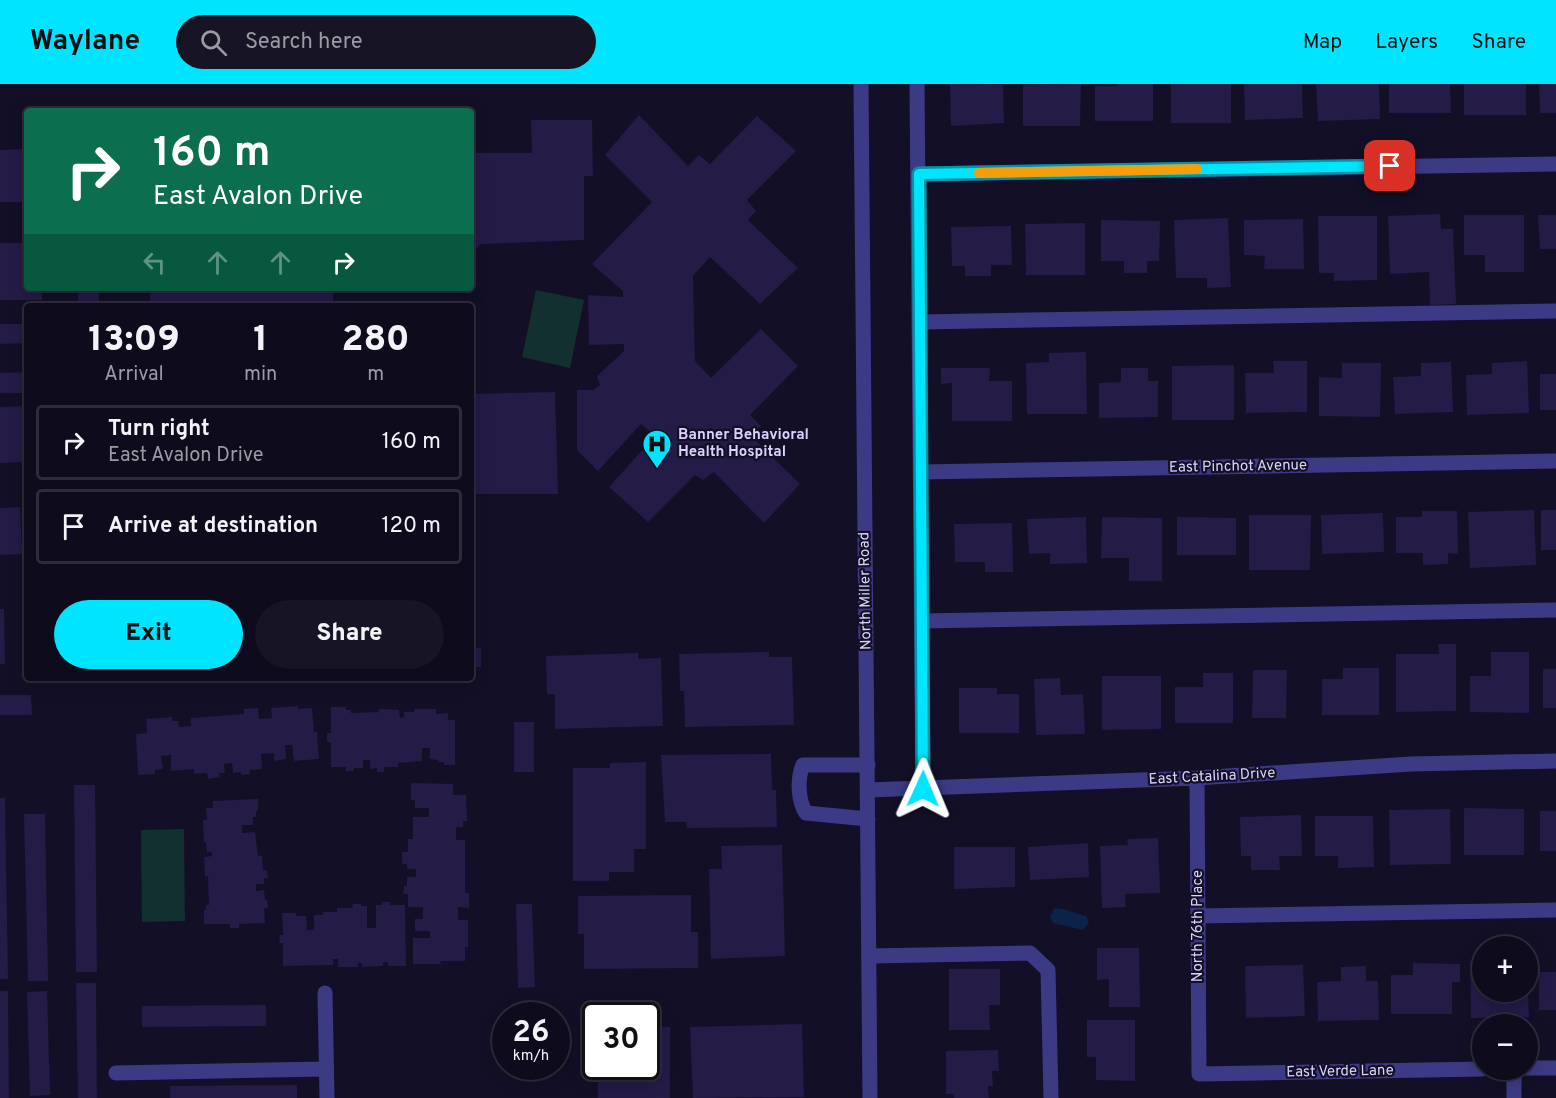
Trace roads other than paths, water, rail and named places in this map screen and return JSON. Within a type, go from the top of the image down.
[{"type":"street","name":"North Miller Road","points":[[861,84],[870,1098]]},
{"type":"street","points":[[917,84],[923,789]]},
{"type":"street","points":[[919,174],[1556,164]]},
{"type":"street","points":[[920,322],[1556,310]]},
{"type":"street","name":"East Pinchot Avenue","points":[[921,472],[1556,461]]},
{"type":"street","points":[[922,621],[1556,610]]},
{"type":"street","name":"East Catalina Drive","points":[[868,790],[1197,778],[1410,764],[1556,761]]},
{"type":"street","points":[[868,765],[803,765],[800,773],[801,805],[806,813],[868,819]]},
{"type":"street","name":"North 76th Place","points":[[1197,778],[1199,1074]]},
{"type":"street","points":[[1198,916],[1556,910]]},
{"type":"street","points":[[869,956],[1030,953],[1048,970],[1051,1098]]},
{"type":"street","points":[[325,993],[327,1098]]},
{"type":"street","points":[[1538,1068],[1556,1068]]},
{"type":"street","points":[[116,1073],[326,1069]]},
{"type":"street","name":"East Verde Lane","points":[[1199,1074],[1472,1069]]},
{"type":"street","points":[[1515,1080],[1515,1098]]},
{"type":"water","points":[[1054,908],[1086,916],[1089,922],[1083,930],[1053,923],[1050,917]]},
{"type":"place","name":"Banner Behavioral Health Hospital","points":[[657,470]]}]
